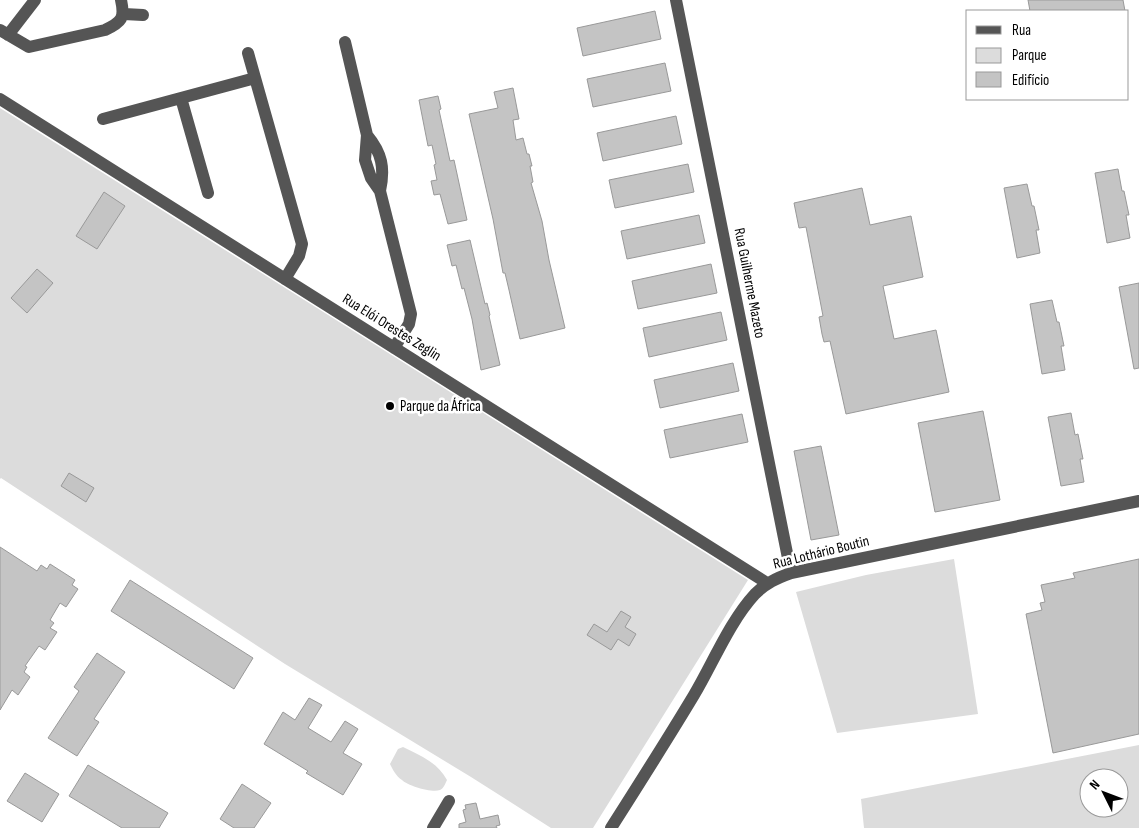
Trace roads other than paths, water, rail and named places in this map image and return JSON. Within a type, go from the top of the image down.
[{"type":"street","points":[[35,0],[4,32],[29,47],[105,30],[114,26],[121,20],[124,14],[121,0]]},
{"type":"street","name":"Rua Guilherme Mazeto","points":[[676,0],[791,573]]},
{"type":"street","points":[[124,14],[144,15]]},
{"type":"street","points":[[345,42],[367,135],[365,160],[371,178],[380,190],[411,318],[394,348]]},
{"type":"street","points":[[248,53],[302,244],[300,256],[285,279]]},
{"type":"street","points":[[103,119],[255,78]]},
{"type":"street","points":[[181,98],[208,193]]},
{"type":"street","name":"Rua Elói Orestes Zeglin","points":[[0,99],[767,584]]},
{"type":"street","name":"Rua Lothário Boutin","points":[[612,828],[736,621],[751,599],[767,584],[791,573],[1139,501]]},
{"type":"street","points":[[433,828],[449,801]]},
{"type":"place","name":"Parque da África","points":[[390,406]]}]
